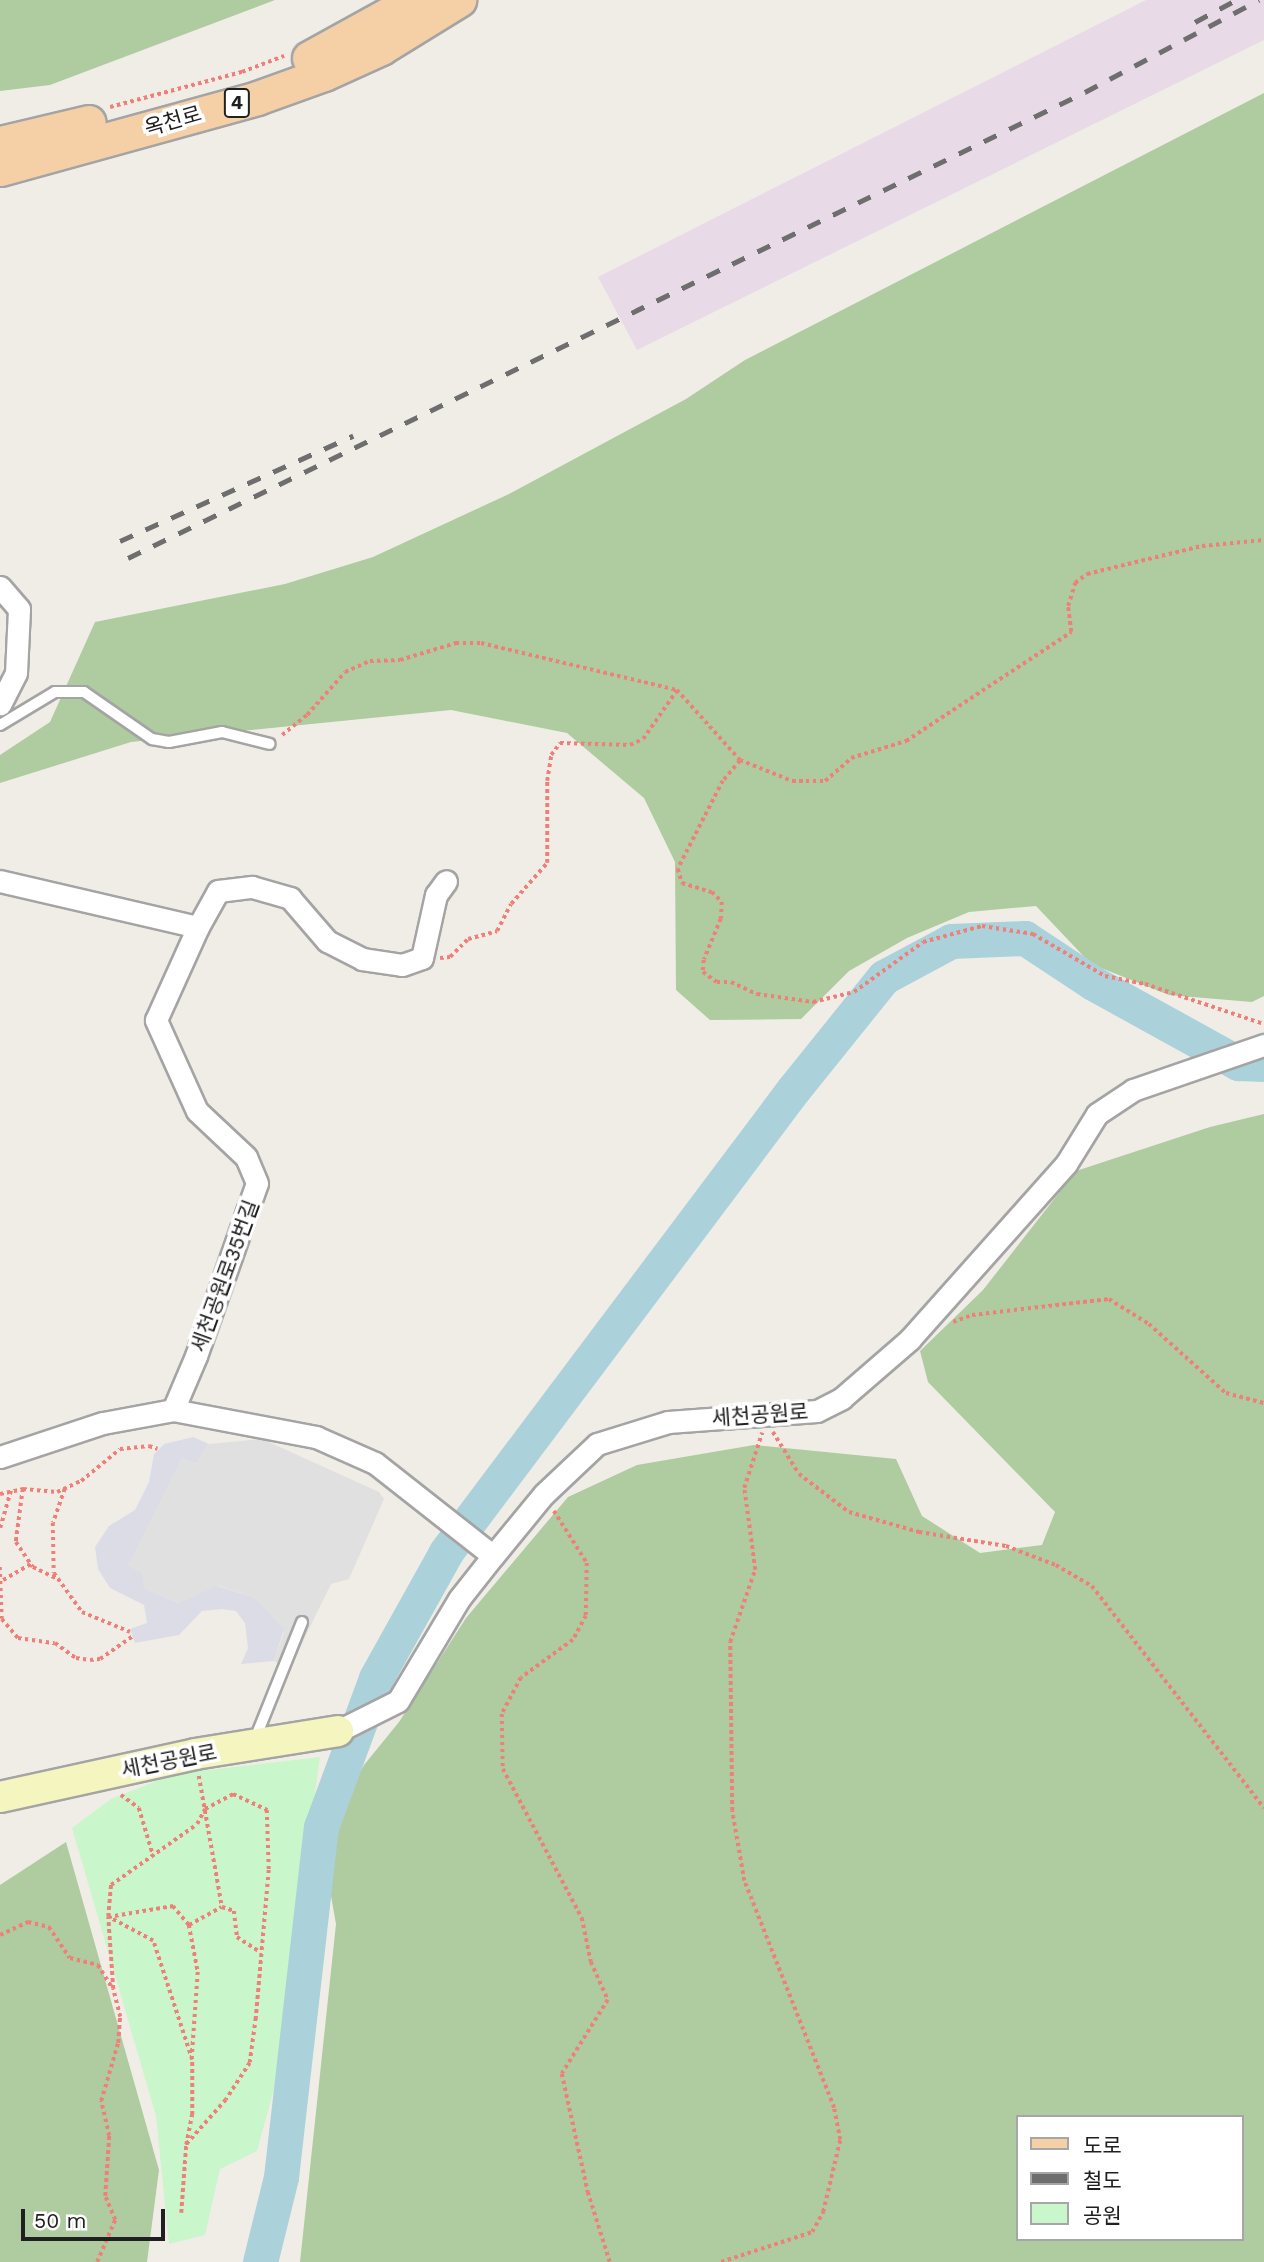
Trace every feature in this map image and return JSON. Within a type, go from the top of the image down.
[{"type":"main road","name":"옥천로","points":[[0,143],[169,101],[310,58],[413,7],[459,0]]},
{"type":"main road","name":"옥천로","points":[[0,169],[257,98],[324,74],[413,7]]},
{"type":"street","points":[[0,587],[19,609],[19,637],[16,673],[0,704]]},
{"type":"street","points":[[0,881],[198,926]]},
{"type":"street","points":[[422,958],[436,895],[446,881]]},
{"type":"street","name":"세천공원로35번길","points":[[173,1410],[197,1356],[257,1183],[246,1157],[197,1111],[156,1020],[198,926],[218,891],[252,887],[290,898],[327,941],[362,958],[402,965],[422,958]]},
{"type":"street","name":"세천공원로","points":[[0,1797],[253,1745],[338,1731],[398,1701],[489,1551],[544,1493],[597,1444],[668,1422],[817,1411],[872,1374],[910,1339],[1066,1164],[1097,1114],[1133,1090],[1195,1066],[1264,1045]]},
{"type":"street","points":[[0,1457],[116,1419],[173,1410],[316,1437],[375,1464],[489,1551]]},
{"type":"lane","points":[[0,725],[55,692],[84,692],[152,739],[169,742],[222,732],[271,744]]},
{"type":"lane","points":[[253,1745],[303,1622]]},
{"type":"path","points":[[108,108],[242,72],[290,53]]},
{"type":"path","points":[[271,744],[307,715],[345,671],[370,661],[400,660],[456,643],[511,648],[677,691],[740,760],[792,781],[825,781],[851,758],[906,741],[1071,632],[1068,606],[1075,583],[1087,574],[1202,546],[1264,540]]},
{"type":"path","points":[[422,958],[450,957],[468,939],[497,932],[511,904],[547,863],[547,781],[551,755],[560,743],[630,745],[643,739],[677,691]]},
{"type":"path","points":[[740,760],[723,781],[678,869],[682,883],[712,892],[722,902],[721,919],[704,960],[703,972],[717,982],[731,982],[758,994],[813,1002],[855,992],[923,942],[982,926],[1032,934],[1105,976],[1145,984],[1264,1024]]},
{"type":"path","points":[[947,1325],[972,1315],[1109,1299],[1149,1324],[1226,1393],[1264,1403]]},
{"type":"path","points":[[769,1416],[774,1438],[799,1474],[849,1512],[919,1532],[1006,1546],[1056,1565],[1092,1586],[1264,1808]]},
{"type":"path","points":[[721,2262],[813,2232],[823,2212],[840,2140],[834,2108],[744,1881],[733,1811],[730,1642],[755,1570],[744,1488],[769,1416]]},
{"type":"path","points":[[0,1494],[23,1489],[65,1489],[81,1481],[110,1453],[132,1446],[158,1449]]},
{"type":"path","points":[[23,1489],[16,1542],[30,1564],[56,1578],[82,1612],[130,1632]]},
{"type":"path","points":[[56,1578],[53,1523],[65,1489]]},
{"type":"path","points":[[0,1528],[11,1490]]},
{"type":"path","points":[[544,1493],[587,1563],[586,1616],[573,1640],[521,1678],[502,1714],[503,1769],[582,1918],[591,1962],[608,2000],[562,2074],[588,2192],[610,2262]]},
{"type":"path","points":[[3,1580],[30,1564]]},
{"type":"path","points":[[0,1567],[3,1580],[2,1619],[18,1638],[55,1643],[76,1658],[90,1660],[100,1659],[132,1637]]},
{"type":"path","points":[[198,1770],[222,1907]]},
{"type":"path","points":[[97,1776],[106,1788],[139,1808],[153,1855]]},
{"type":"path","points":[[97,2262],[115,2220],[106,2196],[109,2136],[101,2101],[118,2043],[120,2017],[113,1989],[108,1917],[111,1885],[197,1824],[205,1809],[233,1794],[267,1810],[269,1870],[250,2063],[226,2100],[186,2146]]},
{"type":"path","points":[[108,1917],[173,1906],[190,1925],[198,1972],[181,2213]]},
{"type":"path","points":[[190,1925],[222,1907],[234,1911],[237,1937],[261,1953]]},
{"type":"path","points":[[108,1917],[153,1941],[192,2060]]},
{"type":"path","points":[[0,1935],[27,1922],[49,1927],[65,1944],[70,1958],[98,1965],[113,1989]]},
{"type":"shaded area","points":[[1146,0],[1264,0],[1264,40],[637,350],[598,277]]},
{"type":"shaded area","points":[[193,1437],[209,1444],[196,1464],[182,1458],[128,1566],[142,1573],[144,1588],[178,1603],[217,1586],[253,1597],[284,1629],[274,1661],[241,1664],[248,1648],[245,1623],[236,1611],[222,1609],[202,1611],[179,1635],[135,1643],[130,1629],[147,1623],[144,1605],[110,1588],[98,1569],[95,1547],[109,1526],[135,1510],[149,1482],[154,1454],[164,1444]]},
{"type":"shaded area","points":[[262,1439],[379,1492],[384,1499],[349,1579],[331,1584],[290,1668],[274,1661],[284,1632],[253,1597],[219,1586],[178,1603],[144,1588],[127,1566],[182,1458],[196,1464],[209,1444]]},
{"type":"green space","points":[[0,0],[275,0],[50,85],[0,91]]},
{"type":"green space","points":[[1264,93],[1264,996],[1252,1002],[1169,995],[1091,964],[1036,906],[969,912],[907,938],[849,971],[801,1019],[710,1020],[676,990],[675,862],[644,798],[567,733],[451,710],[131,742],[0,783],[0,755],[50,722],[95,622],[285,584],[373,557],[509,494],[686,399],[745,360]]},
{"type":"green space","points":[[1264,1114],[1264,2262],[300,2262],[336,1924],[328,1879],[342,1805],[364,1765],[399,1722],[466,1618],[568,1497],[637,1465],[754,1445],[896,1459],[922,1516],[980,1553],[1042,1545],[1055,1512],[928,1382],[920,1351],[983,1290],[1076,1171],[1210,1127]]},
{"type":"green space","points":[[320,1757],[274,2089],[257,2151],[220,2169],[205,2235],[169,2244],[156,2116],[72,1828],[111,1799],[174,1774]]},
{"type":"green space","points":[[66,1842],[159,2170],[147,2262],[0,2262],[0,1885]]},
{"type":"waterway","points":[[260,2262],[281,2177],[321,1827],[376,1678],[446,1552],[793,1090],[884,977],[951,941],[1025,938],[1093,983],[1238,1063],[1264,1064]]},
{"type":"railway","points":[[1195,22],[1236,0]]},
{"type":"railway","points":[[128,558],[1085,92],[1259,0]]},
{"type":"railway","points":[[120,541],[353,436]]}]
